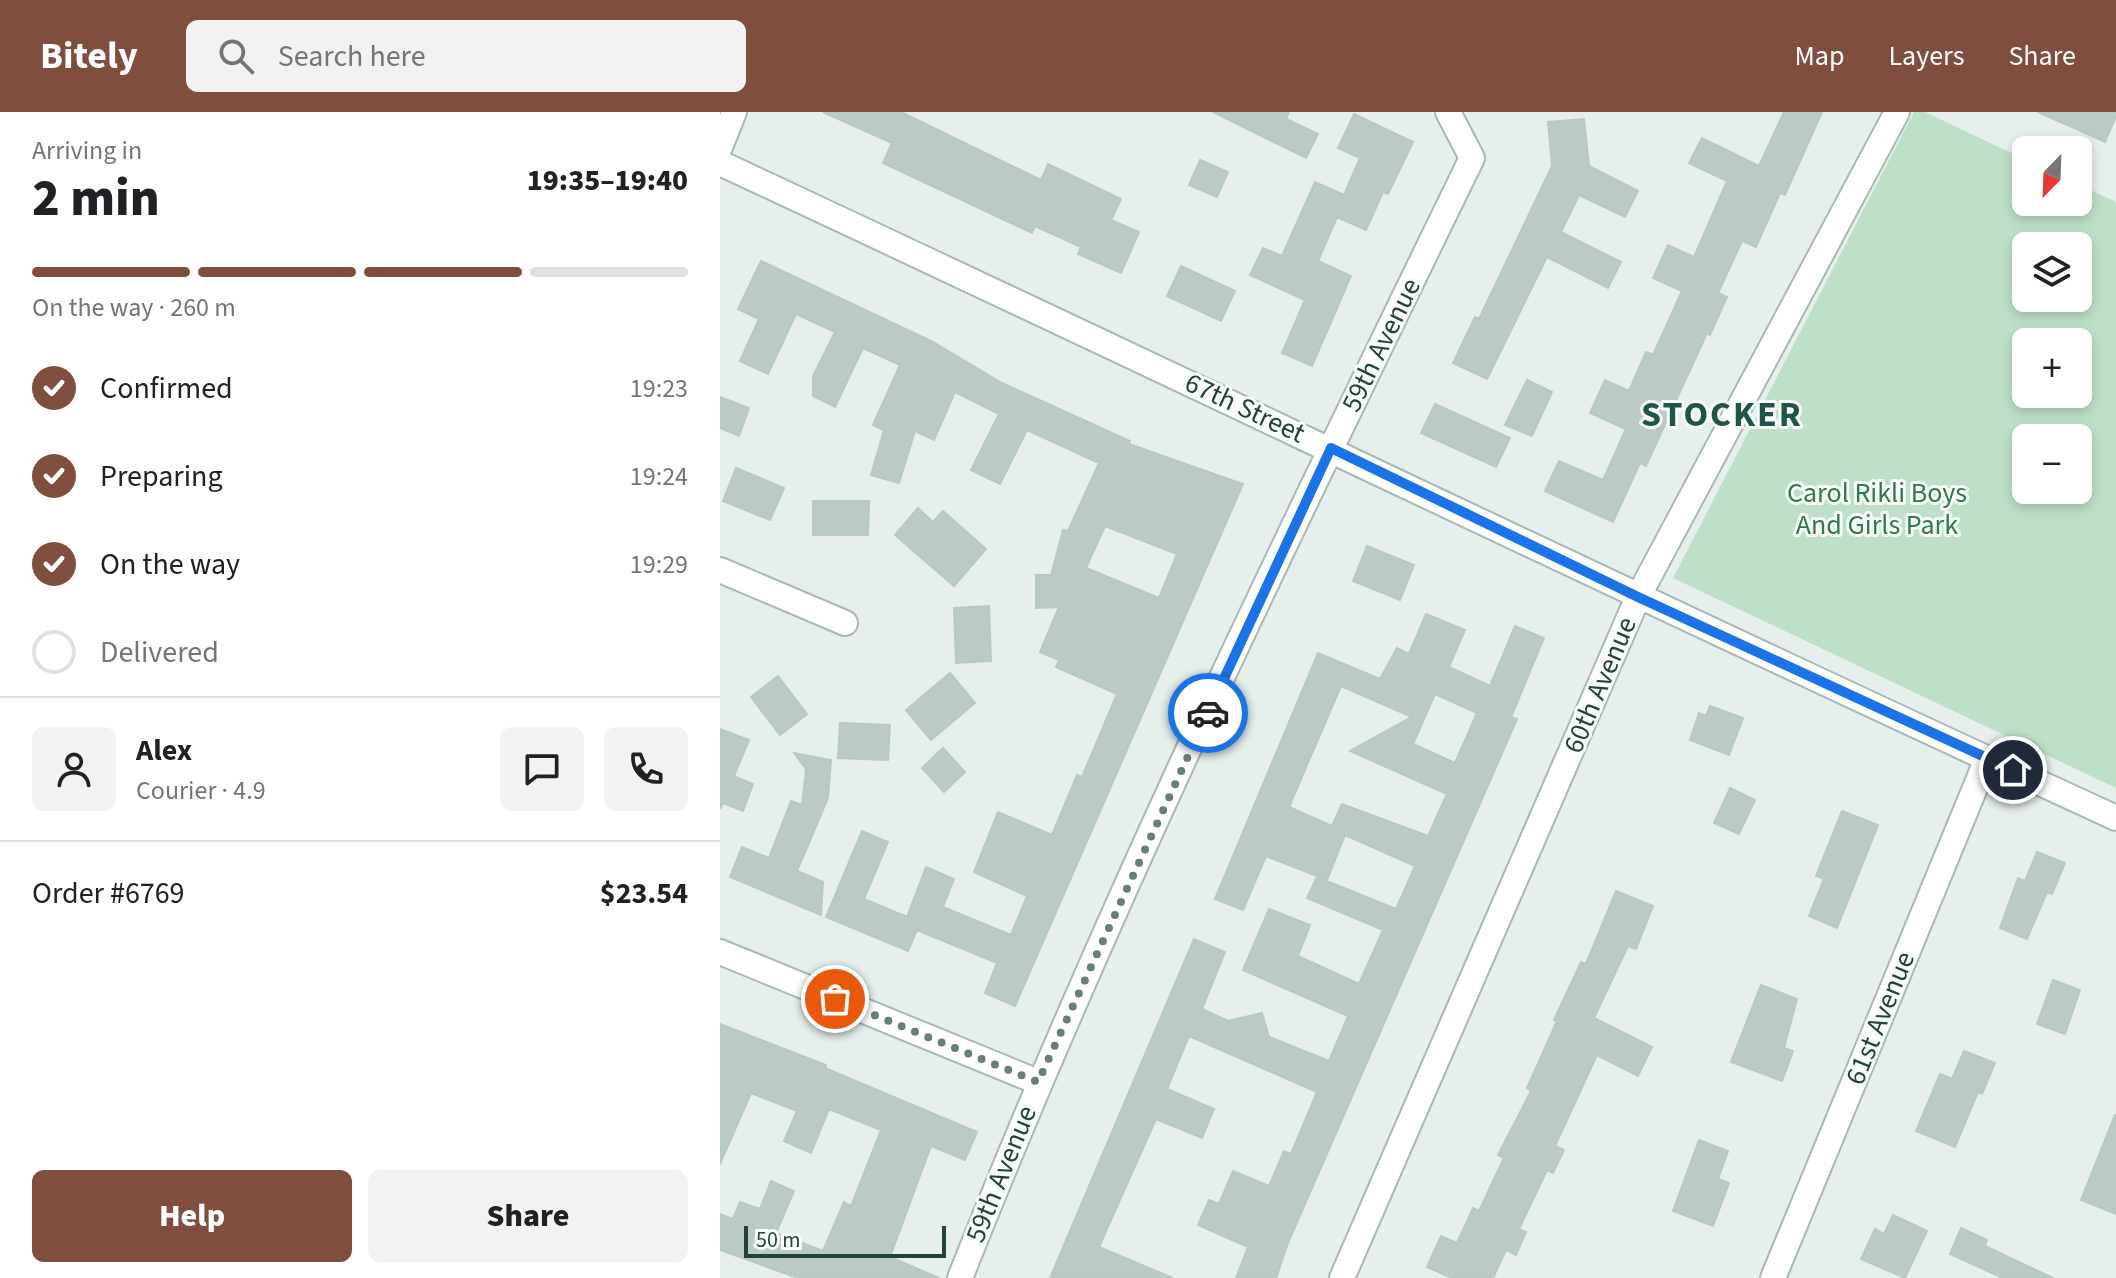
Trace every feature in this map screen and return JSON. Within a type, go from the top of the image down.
[{"type":"street","points":[[720,147],[734,112]]},
{"type":"street","name":"59th Avenue","points":[[960,1278],[1038,1082],[1331,448],[1472,158],[1448,112]]},
{"type":"street","name":"60th Avenue","points":[[1342,1278],[1638,597],[1897,112]]},
{"type":"street","name":"67th Street","points":[[720,163],[1331,448],[1638,597],[2116,818]]},
{"type":"street","points":[[720,570],[845,623]]},
{"type":"street","name":"61st Avenue","points":[[1773,1278],[1987,759]]},
{"type":"street","points":[[720,952],[1038,1082]]},
{"type":"green space","name":"Carol Rikli Boys And Girls Park","points":[[1914,112],[1925,112],[2012,153],[2012,216],[2092,216],[2092,191],[2116,202],[2116,788],[1673,578]]},
{"type":"building","points":[[823,112],[901,112],[1041,180],[1048,164],[1121,199],[1111,220],[1139,232],[1121,273],[1078,254],[1081,247],[1035,226],[1032,233],[883,163],[892,143]]},
{"type":"building","points":[[1213,112],[1289,112],[1286,119],[1318,134],[1306,158]]},
{"type":"building","points":[[1784,112],[1822,112],[1785,195],[1780,193],[1756,247],[1742,241],[1718,293],[1727,297],[1710,335],[1707,333],[1646,466],[1640,463],[1613,522],[1545,491],[1559,461],[1603,480],[1626,429],[1590,413],[1605,380],[1629,391],[1646,352],[1653,355],[1682,291],[1653,278],[1668,245],[1694,257],[1727,181],[1689,163],[1702,138],[1759,166]]},
{"type":"building","points":[[2038,112],[2116,112],[2105,142]]},
{"type":"building","points":[[1354,114],[1413,142],[1388,194],[1383,192],[1366,230],[1337,217],[1318,261],[1351,276],[1312,366],[1282,353],[1305,300],[1250,275],[1263,248],[1282,256],[1315,182],[1344,195],[1360,158],[1338,148]]},
{"type":"building","points":[[1584,119],[1589,166],[1638,191],[1625,217],[1579,195],[1561,232],[1621,262],[1608,288],[1547,257],[1487,379],[1453,363],[1475,317],[1479,319],[1552,166],[1548,122]]},
{"type":"building","points":[[1200,160],[1228,172],[1217,197],[1189,185]]},
{"type":"building","points":[[761,261],[931,341],[1002,383],[1130,441],[1129,444],[1243,484],[1015,1006],[985,993],[997,963],[917,930],[908,951],[826,917],[862,831],[888,842],[864,899],[907,917],[926,867],[954,879],[943,907],[1011,935],[1027,896],[974,872],[998,812],[1052,835],[1077,775],[1082,777],[1117,694],[1056,667],[1059,660],[1040,652],[1059,607],[1036,608],[1036,575],[1051,575],[1063,530],[1068,531],[1099,463],[1027,430],[1000,484],[971,470],[999,414],[955,392],[934,440],[915,431],[899,483],[871,475],[884,430],[873,425],[900,365],[863,348],[835,407],[813,396],[813,376],[835,332],[796,314],[768,374],[740,361],[759,319],[738,309]],"holes":[[[1105,526],[1177,554],[1159,598],[1086,568]]]},
{"type":"building","points":[[1181,266],[1235,291],[1221,321],[1167,296]]},
{"type":"building","points":[[1527,380],[1552,392],[1532,436],[1505,425]]},
{"type":"building","points":[[720,397],[749,408],[739,436],[720,428]]},
{"type":"building","points":[[1435,404],[1510,438],[1496,467],[1421,433]]},
{"type":"building","points":[[736,468],[784,488],[770,520],[723,501]]},
{"type":"building","points":[[813,501],[869,501],[868,535],[813,535]]},
{"type":"building","points":[[918,508],[933,522],[943,511],[986,549],[954,586],[895,535]]},
{"type":"building","points":[[1367,546],[1414,565],[1400,600],[1353,581]]},
{"type":"building","points":[[989,606],[991,661],[956,663],[954,608]]},
{"type":"building","points":[[1426,614],[1465,630],[1449,667],[1490,686],[1515,626],[1544,638],[1511,717],[1517,719],[1288,1243],[1276,1278],[1236,1278],[1248,1247],[1198,1225],[1209,1200],[1219,1204],[1233,1171],[1269,1186],[1284,1151],[1291,1154],[1317,1092],[1189,1036],[1167,1089],[1214,1109],[1202,1138],[1156,1119],[1099,1247],[1173,1278],[1050,1278],[1194,939],[1225,952],[1202,1009],[1228,1021],[1262,1013],[1269,1037],[1329,1061],[1348,1016],[1243,970],[1269,909],[1310,925],[1298,956],[1359,984],[1383,930],[1307,898],[1317,877],[1396,909],[1415,866],[1345,835],[1327,880],[1266,856],[1243,910],[1215,899],[1318,653],[1380,679],[1397,648],[1409,654]],"holes":[[[1341,686],[1412,717],[1350,751],[1447,794],[1428,836],[1342,804],[1332,826],[1289,807]],[[1435,694],[1477,713],[1455,763],[1413,744]]]},
{"type":"building","points":[[950,673],[975,703],[931,740],[906,710]]},
{"type":"building","points":[[778,676],[807,714],[780,735],[751,697]]},
{"type":"building","points":[[1710,706],[1743,718],[1729,755],[1690,740],[1699,713],[1706,716]]},
{"type":"building","points":[[840,723],[890,725],[888,760],[838,758]]},
{"type":"building","points":[[720,729],[749,740],[734,776],[753,784],[743,811],[723,803],[720,809]]},
{"type":"building","points":[[943,748],[965,772],[944,792],[922,768]]},
{"type":"building","points":[[794,753],[831,760],[828,798],[797,871],[823,882],[821,915],[730,877],[742,847],[769,858],[791,801],[802,805],[806,769]]},
{"type":"building","points":[[1730,788],[1755,800],[1739,834],[1714,823]]},
{"type":"building","points":[[1842,811],[1878,825],[1837,928],[1809,916],[1824,879],[1816,876]]},
{"type":"building","points":[[2037,852],[2065,863],[2052,894],[2047,892],[2027,939],[2000,928],[2018,878],[2025,881]]},
{"type":"building","points":[[1616,891],[1653,906],[1636,949],[1628,946],[1594,1018],[1652,1047],[1638,1076],[1597,1055],[1555,1146],[1564,1150],[1553,1173],[1547,1170],[1519,1229],[1526,1232],[1516,1255],[1506,1250],[1493,1278],[1452,1278],[1427,1267],[1441,1236],[1457,1243],[1473,1208],[1479,1211],[1504,1158],[1498,1155],[1531,1091],[1527,1088],[1557,1021],[1554,1020],[1581,962],[1586,964]]},
{"type":"building","points":[[2053,980],[2080,990],[2065,1034],[2037,1024]]},
{"type":"building","points":[[1761,985],[1797,999],[1784,1048],[1793,1051],[1782,1081],[1731,1062]]},
{"type":"building","points":[[720,1024],[826,1065],[825,1068],[977,1132],[965,1160],[931,1146],[890,1257],[939,1278],[798,1278],[720,1250],[720,1214],[733,1219],[740,1202],[760,1209],[771,1181],[794,1191],[776,1233],[823,1251],[844,1202],[851,1206],[881,1130],[829,1109],[811,1153],[784,1141],[797,1111],[751,1093],[720,1164]]},
{"type":"building","points":[[1964,1051],[1995,1063],[1982,1094],[1978,1092],[1955,1147],[1916,1131],[1940,1074],[1952,1079]]},
{"type":"building","points":[[2116,1115],[2116,1214],[2081,1200]]},
{"type":"building","points":[[1699,1140],[1728,1151],[1718,1179],[1729,1183],[1713,1226],[1673,1211]]},
{"type":"building","points":[[1893,1215],[1927,1231],[1905,1278],[1861,1259],[1875,1229],[1884,1234]]},
{"type":"building","points":[[1961,1228],[1987,1240],[1985,1246],[2053,1278],[2003,1278],[1950,1254]]},
{"type":"way so far","points":[[835,999],[1038,1082],[1208,713]]},
{"type":"district","name":"STOCKER","points":[[1722,414]]},
{"type":"route","points":[[1208,713],[1331,448],[1638,597],[2013,770]]}]
